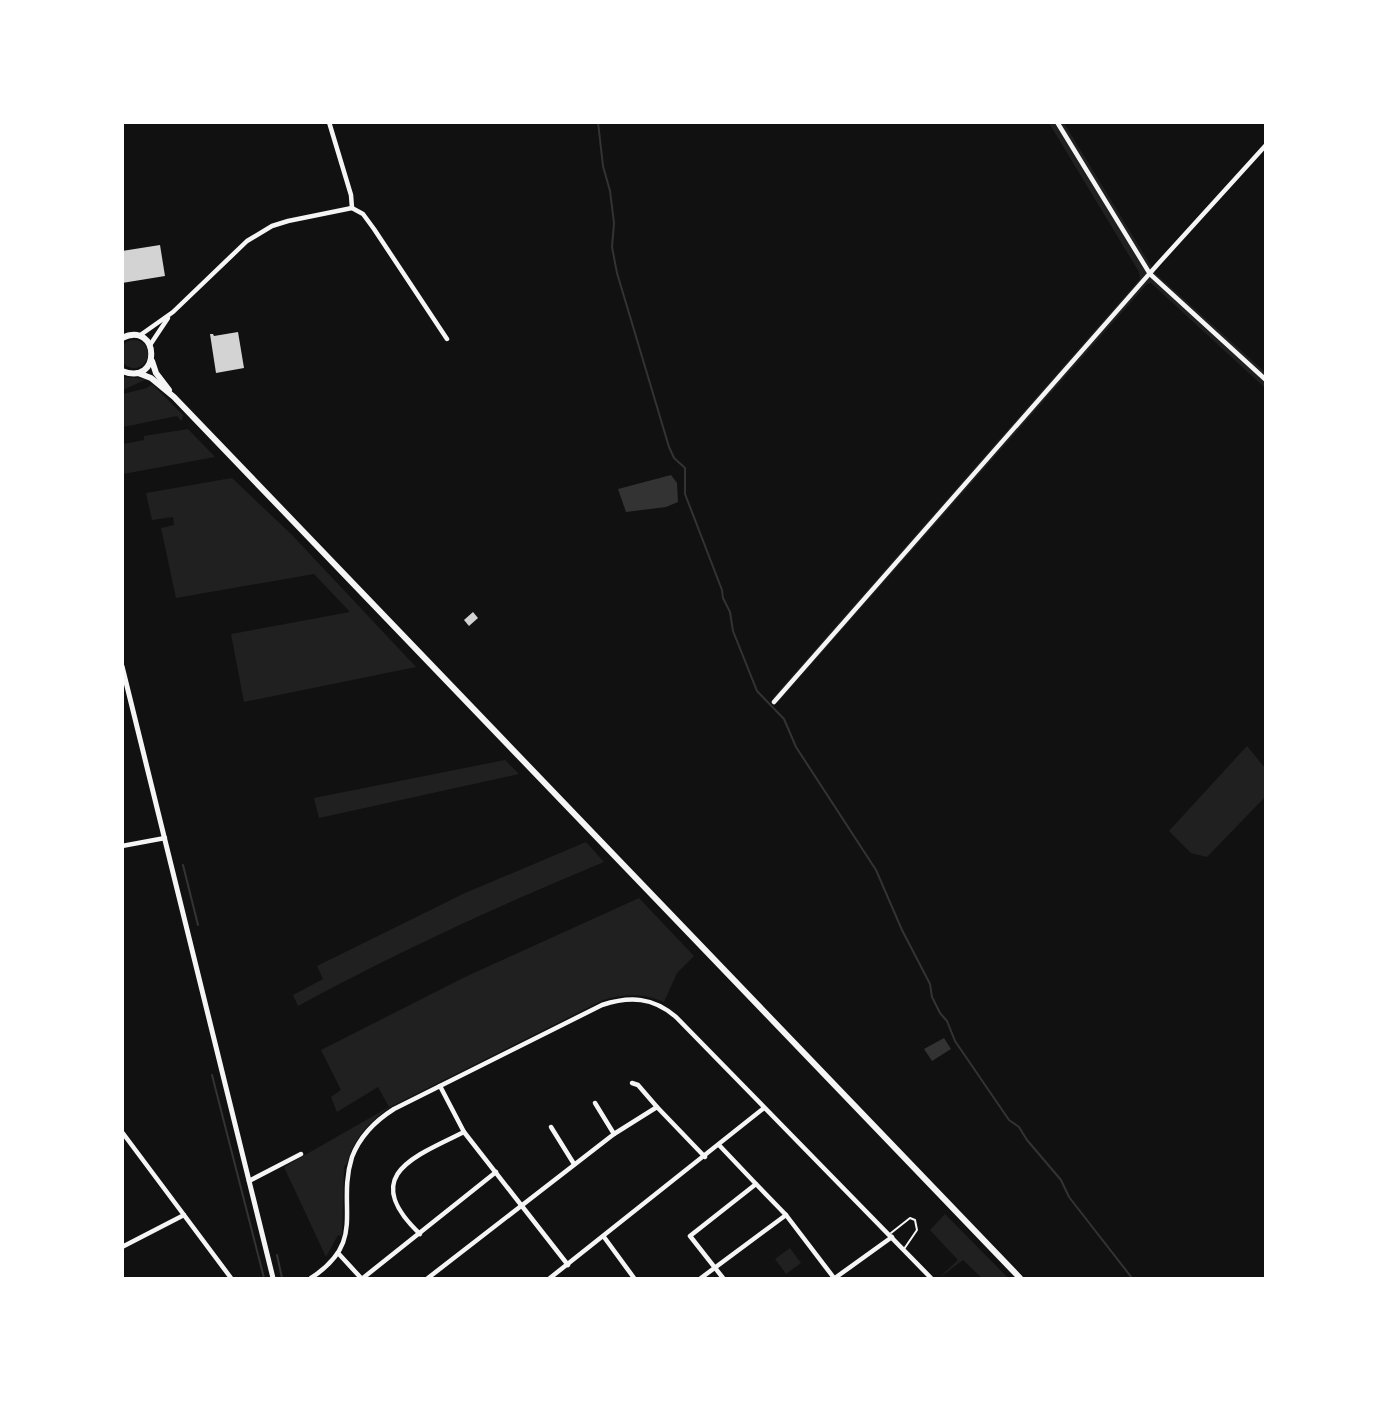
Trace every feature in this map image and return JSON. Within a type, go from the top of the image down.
[{"type":"main road","points":[[124,336],[139,336],[150,345],[156,373],[174,397]]},
{"type":"main road","points":[[138,373],[149,365],[152,359]]},
{"type":"main road","points":[[123,372],[138,373],[151,378],[174,397],[1020,1279]]},
{"type":"street","points":[[329,122],[351,195],[352,208]]},
{"type":"street","points":[[1057,122],[1150,274],[1265,380]]},
{"type":"street","points":[[774,702],[1265,145]]},
{"type":"street","points":[[139,336],[173,312],[236,250],[260,232],[288,220],[352,208],[363,214],[374,229],[447,339]]},
{"type":"street","points":[[150,345],[173,312]]},
{"type":"street","points":[[122,666],[273,1279]]},
{"type":"street","points":[[122,846],[165,838]]},
{"type":"street","points":[[310,1279],[327,1267],[338,1253],[347,1231],[352,1159],[360,1141],[374,1124],[394,1109],[601,1005],[629,999],[656,1002],[676,1017],[931,1279]]},
{"type":"street","points":[[632,1083],[638,1085],[705,1157]]},
{"type":"street","points":[[440,1086],[464,1132],[568,1265]]},
{"type":"street","points":[[595,1103],[614,1134]]},
{"type":"street","points":[[428,1279],[574,1164],[657,1107]]},
{"type":"street","points":[[550,1279],[721,1147],[764,1108]]},
{"type":"street","points":[[551,1127],[574,1164]]},
{"type":"street","points":[[122,1132],[231,1279]]},
{"type":"street","points":[[419,1234],[395,1205],[395,1179],[405,1163],[464,1132]]},
{"type":"street","points":[[123,1144],[129,1140]]},
{"type":"street","points":[[721,1147],[786,1215],[834,1279],[890,1236]]},
{"type":"street","points":[[249,1181],[301,1154]]},
{"type":"street","points":[[338,1253],[362,1279],[496,1172]]},
{"type":"street","points":[[723,1279],[690,1236],[756,1184]]},
{"type":"street","points":[[122,1247],[184,1215]]},
{"type":"street","points":[[701,1279],[786,1215]]},
{"type":"street","points":[[604,1236],[634,1279]]},
{"type":"lane","points":[[890,1236],[909,1218],[915,1220],[917,1230],[904,1250]]},
{"type":"shaded area","points":[[1049,123],[1064,123],[1156,274],[1265,372],[1265,388],[1151,283],[1147,284],[777,703],[773,698],[1140,279],[1139,272]]},
{"type":"shaded area","points":[[134,340],[144,344],[148,354],[144,364],[134,368],[124,364],[120,354],[124,344]]},
{"type":"shaded area","points":[[122,377],[147,379],[123,390]]},
{"type":"shaded area","points":[[152,384],[183,415],[181,421],[177,416],[123,427],[123,394],[147,388]]},
{"type":"shaded area","points":[[188,429],[215,457],[123,474],[123,444],[144,440],[144,436]]},
{"type":"shaded area","points":[[671,475],[677,483],[678,502],[666,507],[626,512],[618,489]]},
{"type":"shaded area","points":[[232,478],[292,535],[416,667],[244,702],[231,634],[350,612],[314,574],[176,598],[161,528],[174,525],[173,517],[152,520],[146,493]]},
{"type":"shaded area","points":[[1247,746],[1265,768],[1265,797],[1207,857],[1191,853],[1169,831]]},
{"type":"shaded area","points":[[505,760],[519,774],[319,818],[314,798]]},
{"type":"shaded area","points":[[586,842],[604,862],[449,930],[298,1006],[293,995],[323,979],[317,966],[465,893]]},
{"type":"shaded area","points":[[639,898],[694,956],[677,973],[664,1002],[634,995],[603,1000],[382,1113],[363,1132],[344,1166],[342,1236],[338,1235],[326,1257],[284,1167],[389,1107],[378,1087],[337,1112],[331,1097],[341,1090],[321,1050],[465,977]]},
{"type":"shaded area","points":[[944,1038],[951,1049],[932,1061],[924,1049]]},
{"type":"shaded area","points":[[945,1214],[1008,1278],[982,1278],[963,1260],[939,1278],[958,1260],[930,1230]]},
{"type":"shaded area","points":[[790,1248],[801,1263],[786,1274],[775,1259]]},
{"type":"building","points":[[160,245],[165,276],[122,283],[122,251]]},
{"type":"building","points":[[238,332],[244,368],[216,373],[210,334],[214,336]]},
{"type":"building","points":[[473,612],[478,618],[469,626],[464,620]]},
{"type":"waterway","points":[[598,122],[603,166],[610,191],[614,223],[612,247],[617,273],[669,447],[674,458],[685,468],[685,494],[757,691],[784,719],[796,747],[876,870],[902,930],[930,984],[932,997],[947,1021],[955,1041],[1009,1120],[1019,1127],[1061,1180],[1069,1197],[1132,1278]]},
{"type":"waterway","points":[[183,865],[198,925]]},
{"type":"waterway","points":[[212,1075],[264,1278]]},
{"type":"waterway","points":[[277,1255],[282,1278]]}]
